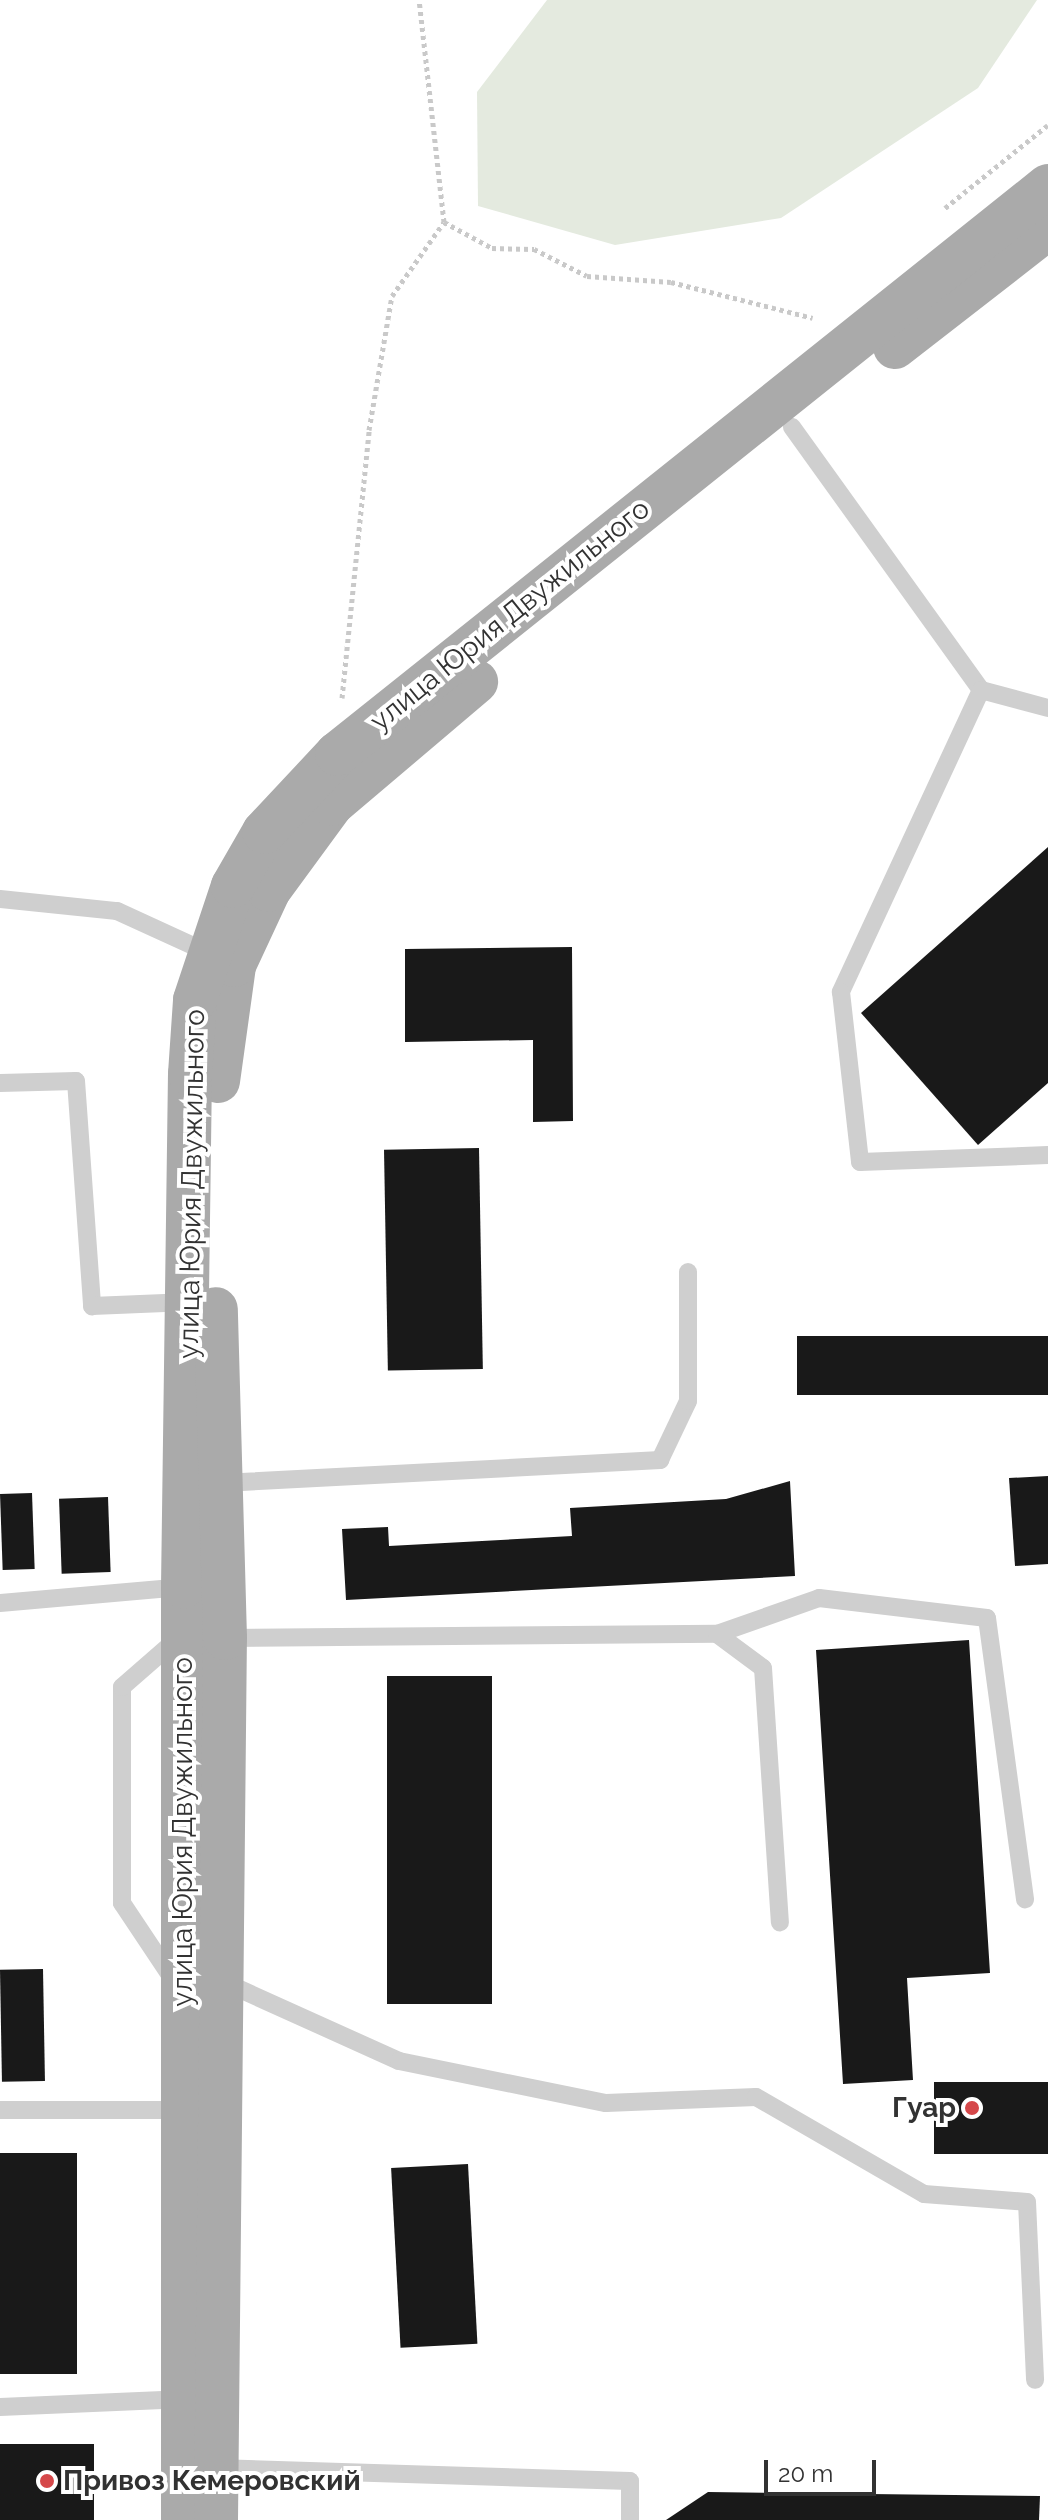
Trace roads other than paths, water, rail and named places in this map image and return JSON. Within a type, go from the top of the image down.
[{"type":"main road","name":"улица Юрия Двужильного","points":[[216,2520],[216,2468],[200,2399],[184,2110],[183,1635],[202,1587],[222,1483],[213,1173],[221,959],[233,886],[264,832],[337,754],[1048,186]]},
{"type":"main road","name":"улица Юрия Двужильного","points":[[183,2520],[200,2399],[224,1982],[225,1638],[202,1587],[189,1302],[190,1074],[195,1000],[332,804],[428,720],[792,427],[1048,228]]},
{"type":"lane","points":[[792,427],[981,690],[1048,708]]},
{"type":"lane","points":[[981,690],[841,992],[860,1162],[1048,1155]]},
{"type":"lane","points":[[0,899],[117,911],[221,959]]},
{"type":"lane","points":[[0,1083],[76,1081],[92,1306],[189,1302]]},
{"type":"lane","points":[[222,1483],[660,1460],[688,1401],[688,1272]]},
{"type":"lane","points":[[0,1603],[202,1587]]},
{"type":"lane","points":[[225,1638],[717,1634],[819,1598],[987,1618],[1025,1899]]},
{"type":"lane","points":[[717,1634],[763,1668],[780,1922]]},
{"type":"lane","points":[[183,1635],[122,1687],[122,1903],[183,1995]]},
{"type":"lane","points":[[224,1982],[399,2061],[606,2103],[756,2097],[924,2194],[1027,2202],[1035,2380]]},
{"type":"lane","points":[[0,2110],[184,2110]]},
{"type":"lane","points":[[0,2407],[200,2399]]},
{"type":"lane","points":[[216,2468],[630,2481],[630,2520]]},
{"type":"place","name":"Гуар","points":[[972,2108]]},
{"type":"place","name":"Привоз Кемеровский","points":[[47,2481]]}]
